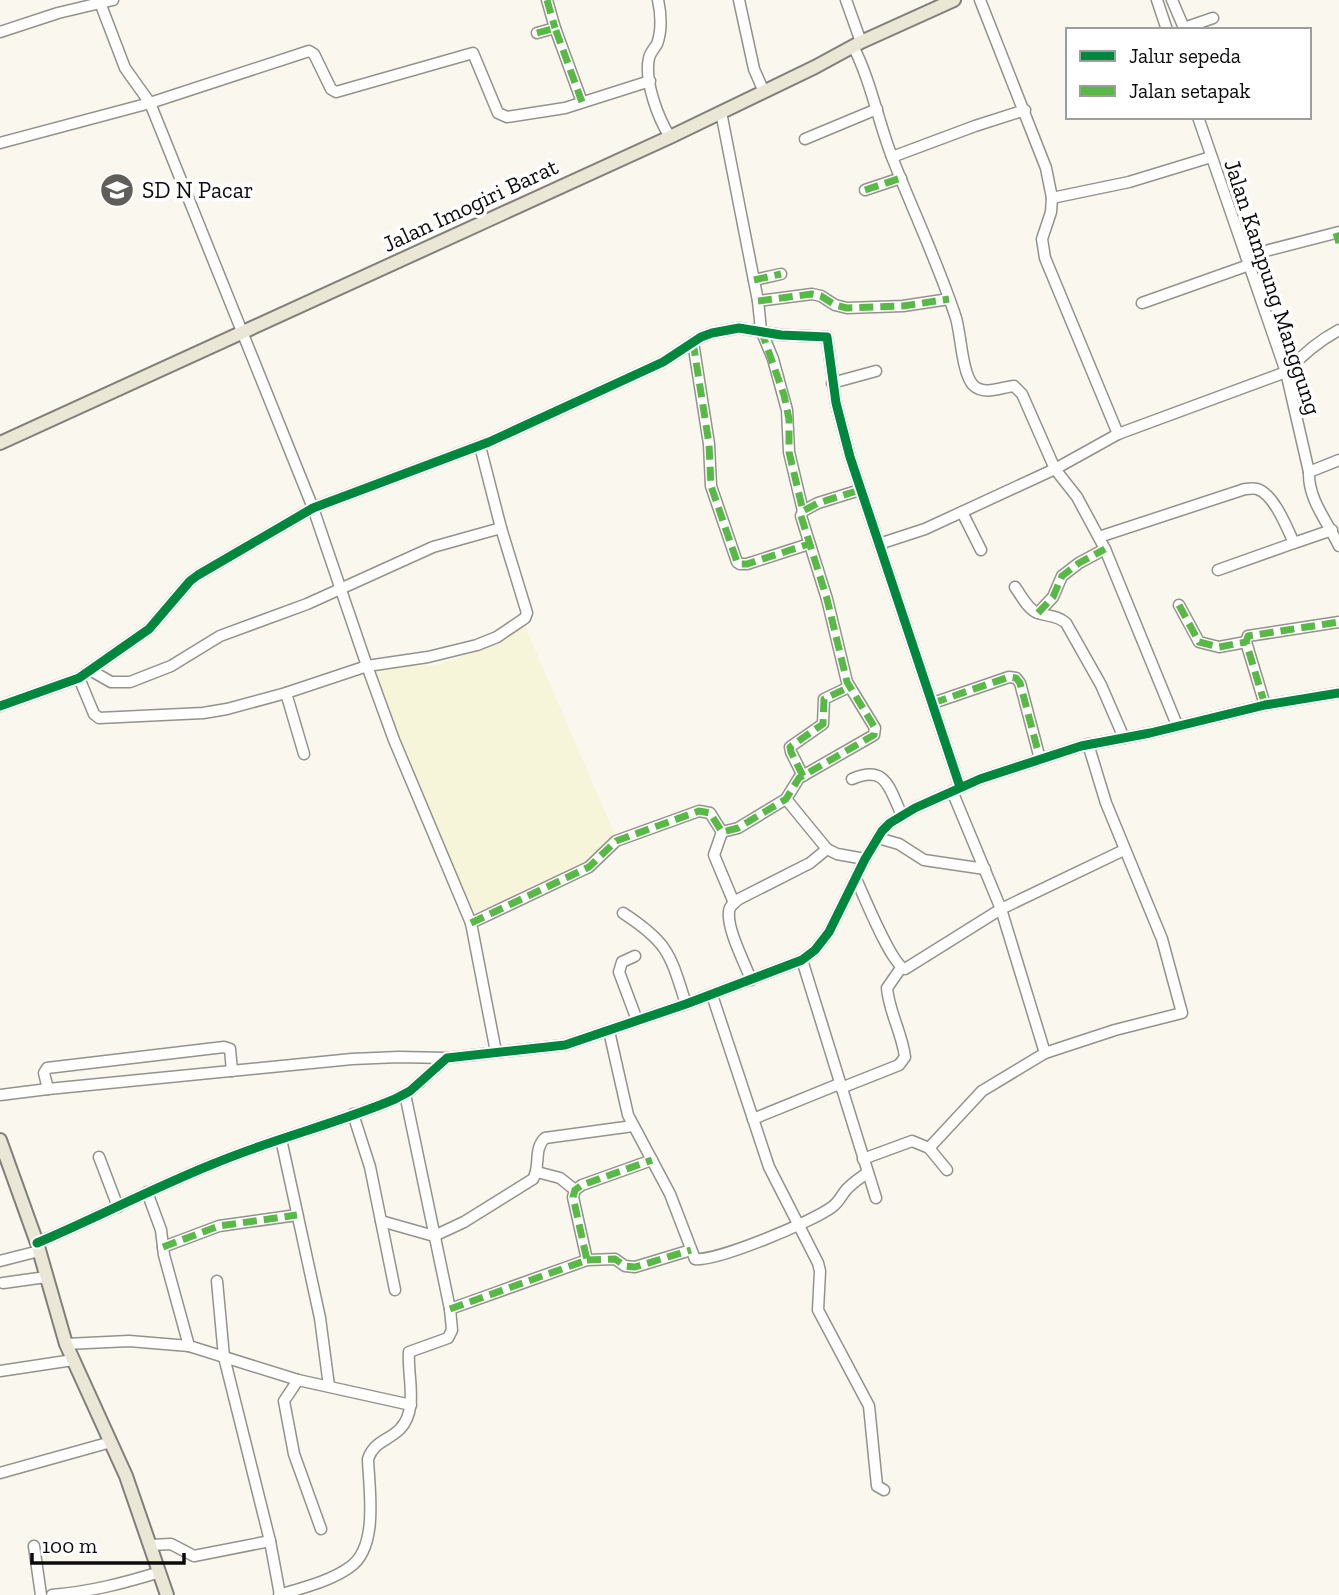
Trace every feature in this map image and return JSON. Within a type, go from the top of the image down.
[{"type":"main road","name":"Jalan Imogiri Barat","points":[[0,443],[241,330],[721,112],[763,88],[954,0]]},
{"type":"main road","points":[[0,1140],[38,1247],[66,1344],[111,1442],[151,1545],[167,1595]]},
{"type":"street","points":[[0,32],[58,13],[113,0]]},
{"type":"street","points":[[547,0],[582,103]]},
{"type":"street","points":[[658,0],[660,29],[657,43],[648,60],[656,110],[668,134]]},
{"type":"street","points":[[739,0],[754,69],[763,88]]},
{"type":"street","points":[[846,0],[892,157],[957,322],[970,380],[974,386],[986,391],[1017,387],[1026,400],[1055,468],[1077,498],[1105,549],[1177,726]]},
{"type":"street","points":[[980,0],[1046,168],[1052,198],[1051,212],[1042,239],[1045,258],[1118,434]]},
{"type":"street","points":[[1157,0],[1166,28]]},
{"type":"street","points":[[1172,0],[1183,28]]},
{"type":"street","points":[[100,2],[125,68],[150,103],[313,508],[394,740],[471,923],[496,1052]]},
{"type":"street","points":[[1186,28],[1213,18]]},
{"type":"street","points":[[537,33],[555,28]]},
{"type":"street","points":[[0,144],[150,103],[309,51],[314,54],[333,91],[473,53],[495,106],[502,116],[550,112],[650,80]]},
{"type":"street","points":[[805,139],[877,108]]},
{"type":"street","points":[[892,157],[1025,110]]},
{"type":"street","points":[[721,112],[758,301],[761,330],[784,395],[789,419],[789,452],[803,511],[802,521],[827,599],[849,687],[875,728],[875,734],[796,781],[786,799],[738,828],[722,832]]},
{"type":"street","name":"Jalan Kampung Manggung","points":[[1199,119],[1286,372],[1309,472],[1308,485],[1339,546]]},
{"type":"street","points":[[1052,198],[1129,182],[1212,157]]},
{"type":"street","points":[[865,190],[901,178]]},
{"type":"street","points":[[1142,303],[1247,260],[1338,236]]},
{"type":"street","points":[[754,280],[781,274]]},
{"type":"street","points":[[758,301],[812,294],[847,308],[903,306],[949,299]]},
{"type":"street","points":[[0,706],[79,678],[149,629],[194,578],[313,508],[480,446],[653,367],[693,342],[720,330],[739,328],[781,335],[827,337],[832,383],[860,490],[933,703],[956,789],[1001,909],[1045,1053]]},
{"type":"street","points":[[879,544],[925,529],[962,512],[1055,468],[1118,434],[1286,372],[1323,338],[1339,330]]},
{"type":"street","points":[[693,342],[709,444],[711,486],[737,562],[740,565],[747,564],[809,544]]},
{"type":"street","points":[[832,383],[876,371]]},
{"type":"street","points":[[79,678],[94,714],[102,719],[203,713],[286,693],[366,666],[428,657],[477,645],[496,636],[526,617],[526,611],[480,446]]},
{"type":"street","points":[[1309,472],[1339,460]]},
{"type":"street","points":[[1099,537],[1245,489],[1258,489],[1281,514],[1294,543]]},
{"type":"street","points":[[803,511],[860,490]]},
{"type":"street","points":[[962,512],[981,550]]},
{"type":"street","points":[[90,670],[111,682],[130,682],[171,666],[219,636],[341,590],[433,547],[501,528]]},
{"type":"street","points":[[1218,569],[1332,530]]},
{"type":"street","points":[[1038,614],[1054,597],[1062,576],[1105,549]]},
{"type":"street","points":[[1015,587],[1038,614],[1055,617],[1066,623],[1101,685],[1124,738]]},
{"type":"street","points":[[1179,606],[1199,642],[1219,647],[1246,642]]},
{"type":"street","points":[[1265,705],[1247,638],[1251,635],[1339,622]]},
{"type":"street","points":[[933,703],[1009,677],[1016,678],[1020,683],[1040,759]]},
{"type":"street","points":[[803,776],[790,747],[823,724],[824,699],[849,687]]},
{"type":"street","points":[[286,693],[304,754]]},
{"type":"street","points":[[0,1095],[380,1057],[447,1058],[555,1047],[609,1031],[802,960],[829,932],[865,859],[886,826],[902,815],[956,789],[1088,744],[1265,705],[1339,693]]},
{"type":"street","points":[[929,1148],[982,1091],[1045,1053],[1115,1030],[1182,1013],[1162,939],[1106,803],[1088,744]]},
{"type":"street","points":[[852,779],[872,773],[881,776],[902,815]]},
{"type":"street","points":[[786,799],[827,849],[837,854],[865,859]]},
{"type":"street","points":[[471,923],[589,867],[616,841],[685,815],[707,811],[722,832]]},
{"type":"street","points":[[722,832],[714,855],[734,903]]},
{"type":"street","points":[[878,838],[899,844],[924,860],[985,869]]},
{"type":"street","points":[[751,980],[730,923],[729,910],[734,903],[810,863],[827,849]]},
{"type":"street","points":[[901,968],[911,966],[1001,909],[1124,850]]},
{"type":"street","points":[[856,879],[901,968]]},
{"type":"street","points":[[623,913],[645,927],[666,948],[686,1004]]},
{"type":"street","points":[[635,956],[622,962],[619,972],[638,1020]]},
{"type":"street","points":[[802,960],[876,1198]]},
{"type":"street","points":[[752,1119],[899,1065],[905,1057],[904,1048],[888,1004],[887,988],[901,968]]},
{"type":"street","points":[[712,995],[774,1178],[820,1267],[818,1310],[869,1406],[877,1486],[884,1490]]},
{"type":"street","points":[[609,1031],[625,1107],[675,1204],[695,1259],[707,1258],[758,1242],[832,1207],[849,1187],[867,1173]]},
{"type":"street","points":[[48,1089],[44,1073],[47,1068],[224,1047],[230,1049],[233,1071]]},
{"type":"street","points":[[0,1261],[38,1247],[147,1192],[212,1164],[405,1094],[447,1058]]},
{"type":"street","points":[[218,1281],[223,1357],[270,1541],[280,1595],[348,1569],[357,1560],[371,1518],[368,1459],[371,1450],[401,1428],[411,1405],[409,1352],[448,1338],[452,1331],[450,1309],[405,1094]]},
{"type":"street","points":[[354,1114],[370,1167],[396,1290]]},
{"type":"street","points":[[381,1221],[434,1236],[464,1222],[533,1179],[537,1172],[539,1146],[545,1138],[633,1126]]},
{"type":"street","points":[[281,1139],[320,1318],[329,1386]]},
{"type":"street","points":[[863,1160],[912,1141],[929,1148],[947,1170]]},
{"type":"street","points":[[99,1157],[118,1207]]},
{"type":"street","points":[[587,1260],[574,1201],[575,1190],[582,1185],[652,1160]]},
{"type":"street","points":[[537,1172],[560,1178],[575,1190]]},
{"type":"street","points":[[147,1192],[161,1230],[163,1247],[190,1346]]},
{"type":"street","points":[[163,1247],[219,1226],[298,1215]]},
{"type":"street","points":[[450,1309],[587,1260],[615,1259],[630,1267],[691,1250]]},
{"type":"street","points":[[3,1283],[46,1277]]},
{"type":"street","points":[[66,1344],[129,1341],[190,1346],[298,1380],[411,1405]]},
{"type":"street","points":[[0,1371],[73,1360]]},
{"type":"street","points":[[298,1380],[284,1401],[294,1454],[321,1530]]},
{"type":"street","points":[[0,1474],[111,1442]]},
{"type":"street","points":[[151,1545],[168,1543],[194,1556],[270,1541]]},
{"type":"street","points":[[34,1546],[41,1595]]},
{"type":"street","points":[[52,1595],[93,1590],[160,1572]]},
{"type":"green space","points":[[524,624],[616,837],[600,847],[594,860],[583,866],[532,885],[471,914],[374,672],[394,667],[436,665],[498,642]]},
{"type":"marked path","points":[[547,0],[555,28]]},
{"type":"marked path","points":[[537,33],[555,28],[582,102]]},
{"type":"marked path","points":[[865,190],[901,178]]},
{"type":"marked path","points":[[1336,233],[1339,243]]},
{"type":"marked path","points":[[754,280],[781,274]]},
{"type":"marked path","points":[[758,301],[812,294],[847,308],[903,306],[949,299]]},
{"type":"marked path","points":[[761,330],[784,395],[789,419],[789,452],[803,511]]},
{"type":"marked path","points":[[693,342],[709,444],[711,486],[737,562],[747,564],[809,544]]},
{"type":"marked path","points":[[471,923],[589,867],[616,841],[699,811],[710,813],[722,832],[738,828],[786,799],[799,778],[874,735],[875,728],[847,682],[827,599],[801,516],[803,511],[818,503],[860,490]]},
{"type":"marked path","points":[[1038,613],[1053,597],[1062,576],[1105,549]]},
{"type":"marked path","points":[[1179,605],[1199,642],[1219,647],[1246,642]]},
{"type":"marked path","points":[[1265,705],[1246,642],[1248,636],[1339,622]]},
{"type":"marked path","points":[[933,703],[1009,677],[1016,678],[1020,683],[1040,759]]},
{"type":"marked path","points":[[803,776],[790,747],[823,724],[824,699],[849,687]]},
{"type":"marked path","points":[[450,1309],[587,1260],[573,1197],[575,1190],[582,1185],[652,1160]]},
{"type":"marked path","points":[[163,1247],[219,1226],[297,1215]]},
{"type":"marked path","points":[[587,1260],[615,1259],[625,1266],[635,1267],[691,1250]]},
{"type":"cycle path","points":[[0,706],[79,678],[149,629],[198,575],[313,508],[489,442],[663,362],[701,337],[739,328],[781,335],[827,337],[836,403],[850,457],[960,787]]},
{"type":"cycle path","points":[[37,1243],[213,1164],[395,1099],[410,1091],[447,1058],[565,1045],[686,1004],[802,960],[815,950],[829,932],[882,831],[915,808],[980,779],[1081,746],[1150,733],[1265,705],[1339,693]]},
{"type":"place","name":"SD N Pacar","points":[[117,190]]}]
